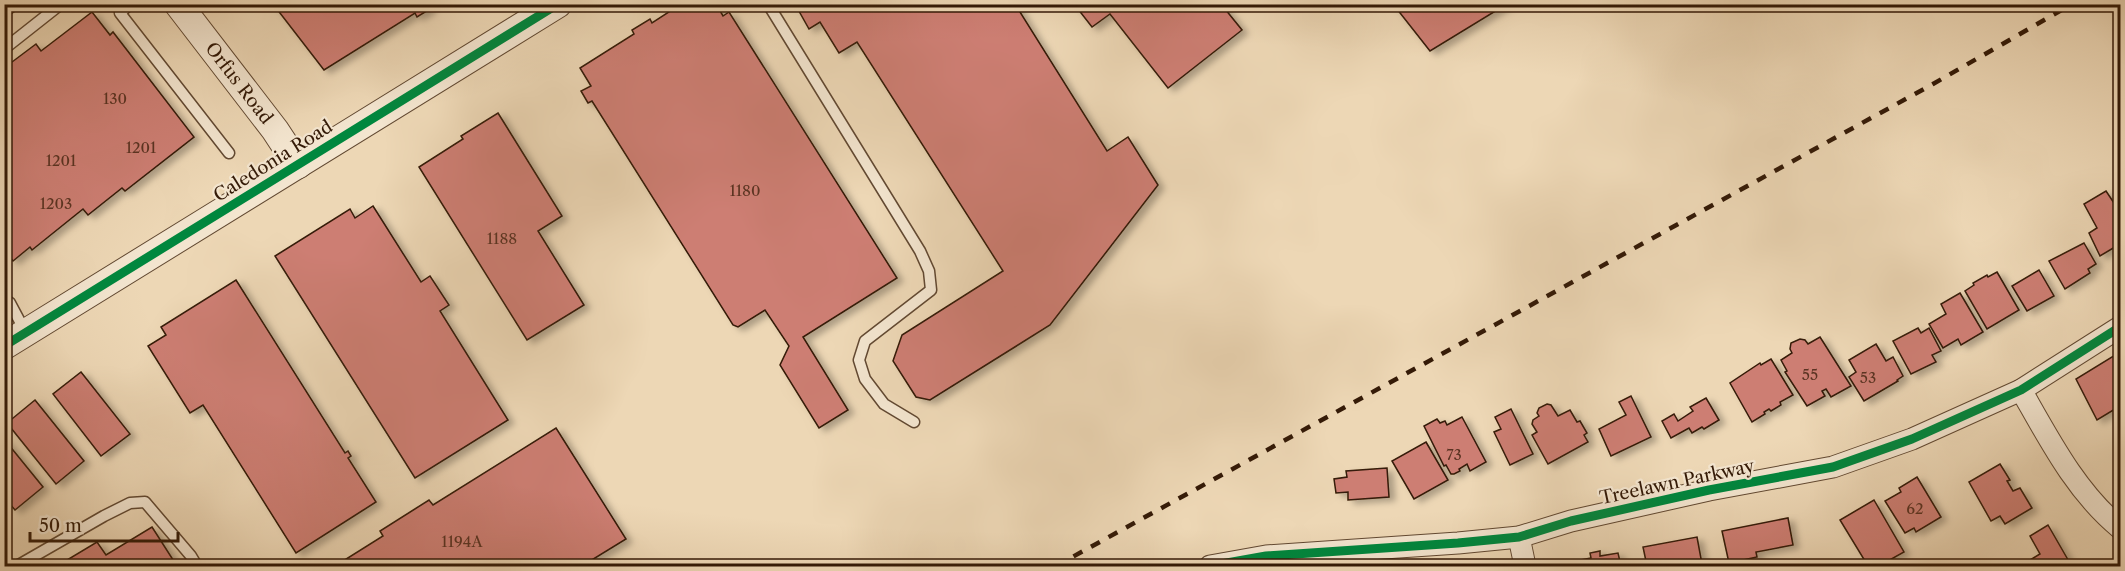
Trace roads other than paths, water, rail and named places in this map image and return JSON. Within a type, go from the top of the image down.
[{"type":"street","name":"Orfus Road","points":[[178,4],[275,130],[298,165]]},
{"type":"street","name":"Caledonia Road","points":[[15,340],[556,5]]},
{"type":"street","name":"Treelawn Parkway","points":[[1210,567],[1266,556],[1520,537],[1571,521],[1709,490],[1833,467],[1912,439],[2021,390],[2121,327]]},
{"type":"street","points":[[2021,390],[2071,473],[2110,519],[2121,528]]},
{"type":"street","points":[[1520,537],[1524,567]]},
{"type":"lane","points":[[4,12],[15,4]]},
{"type":"lane","points":[[4,49],[61,4]]},
{"type":"lane","points":[[130,4],[120,13],[229,153]]},
{"type":"lane","points":[[768,4],[920,251],[929,271],[931,290],[865,341],[859,360],[865,379],[884,404],[914,422]]},
{"type":"lane","points":[[4,299],[10,303],[15,340]]},
{"type":"lane","points":[[17,567],[130,502],[145,502],[191,556],[197,567]]},
{"type":"railway","points":[[1056,566],[1933,84],[2072,4]]}]
